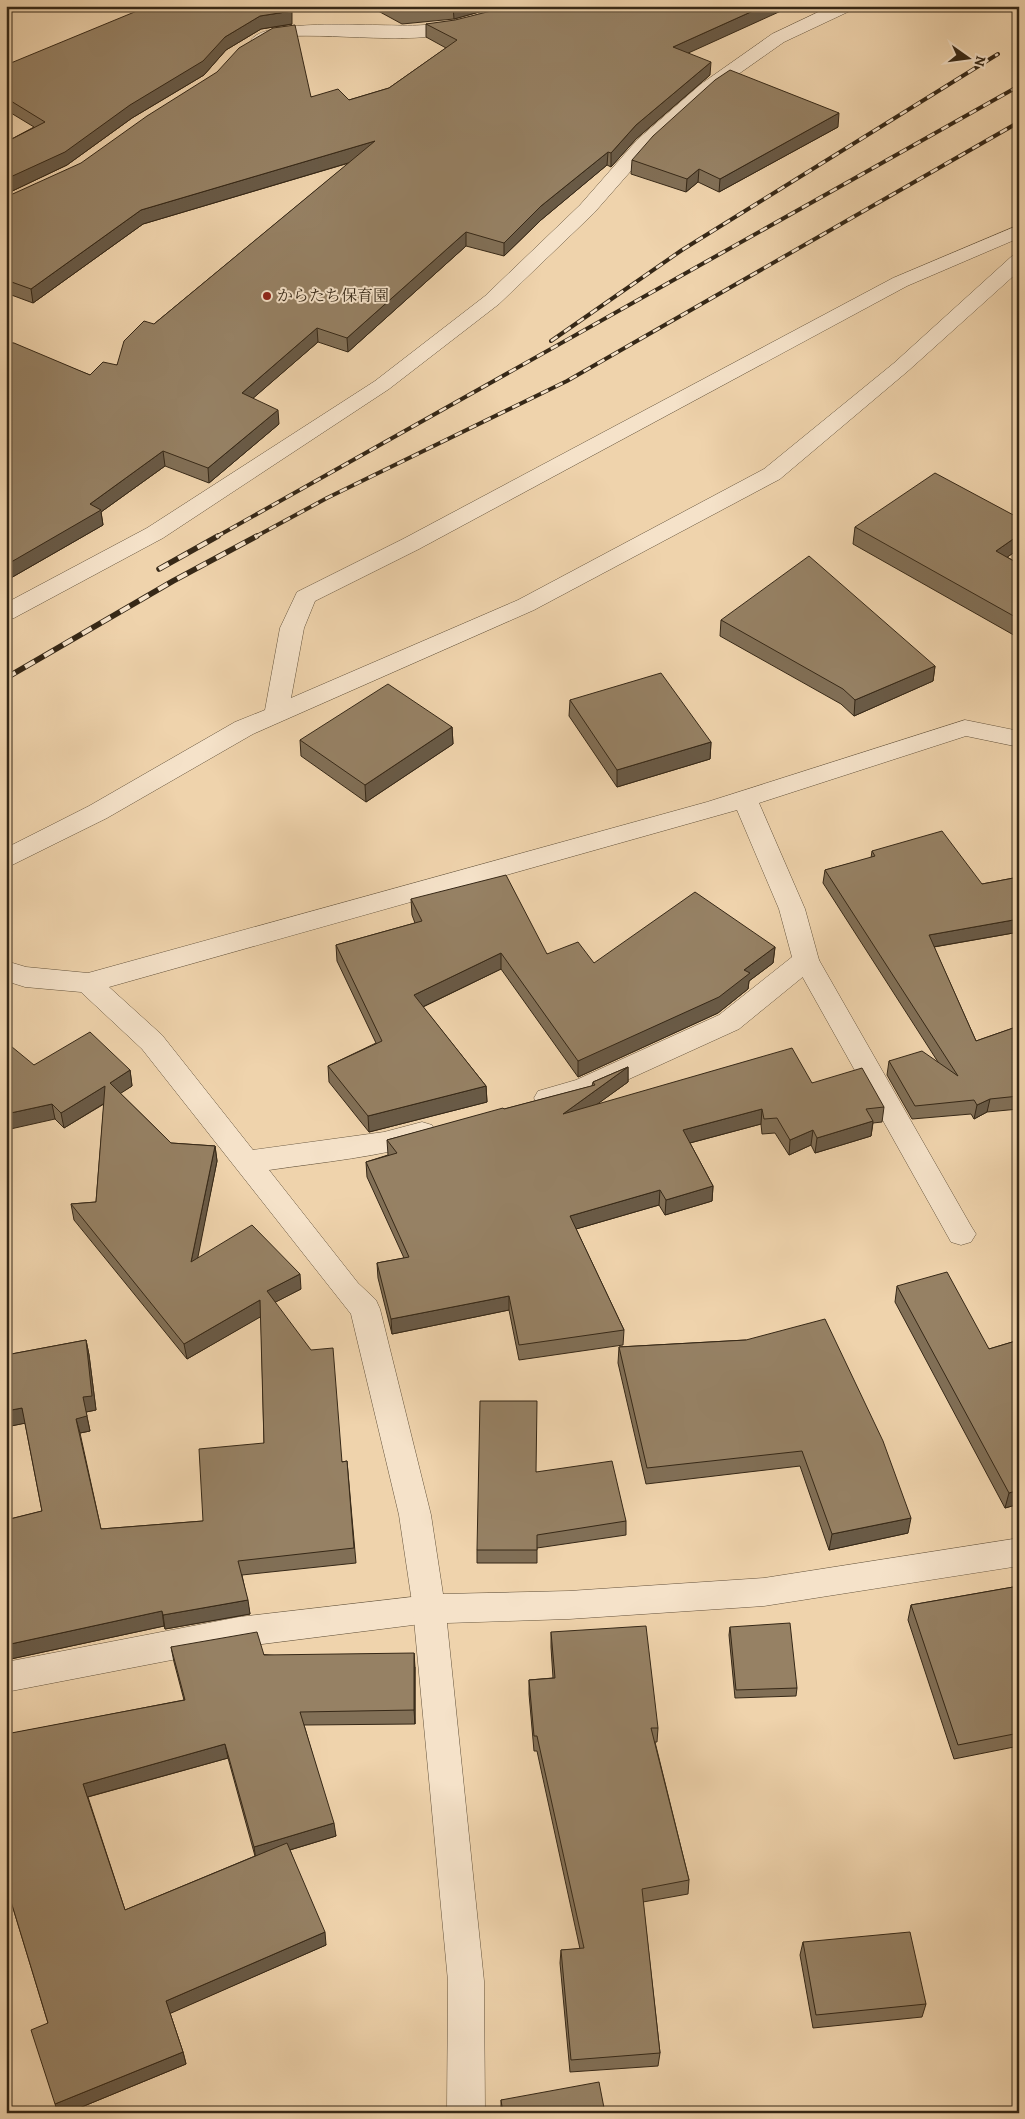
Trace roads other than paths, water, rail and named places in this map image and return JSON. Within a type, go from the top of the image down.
[{"type":"street","points":[[247,48],[268,35],[295,31],[418,31],[455,26],[497,15],[511,6]]},
{"type":"street","points":[[6,612],[155,533],[382,384],[492,300],[587,209],[644,144],[707,88],[778,38],[846,6]]},
{"type":"street","points":[[276,714],[292,628],[304,597],[411,544],[900,282],[1019,231]]},
{"type":"street","points":[[6,859],[98,812],[244,728],[526,605],[772,474],[901,367],[1019,260]]},
{"type":"street","points":[[6,971],[25,977],[88,983],[745,799],[965,728],[1019,739]]},
{"type":"street","points":[[745,799],[792,909],[806,960],[961,1234]]},
{"type":"street","points":[[527,1104],[584,1088],[729,1022],[806,960]]},
{"type":"street","points":[[88,983],[152,1042],[246,1162],[365,1308],[415,1515],[429,1609],[466,1981],[466,2113]]},
{"type":"street","points":[[246,1162],[384,1143],[450,1125]]},
{"type":"street","points":[[6,1677],[239,1632],[429,1609],[569,1605],[764,1592],[1019,1552]]},
{"type":"railway","points":[[551,341],[682,250],[998,54]]},
{"type":"railway","points":[[216,537],[1019,86]]},
{"type":"railway","points":[[255,537],[327,498],[567,381],[1019,122]]},
{"type":"railway","points":[[159,569],[218,536]]},
{"type":"railway","points":[[6,678],[173,581],[257,536]]},
{"type":"place","name":"からたち保育園","points":[[267,296]]}]
